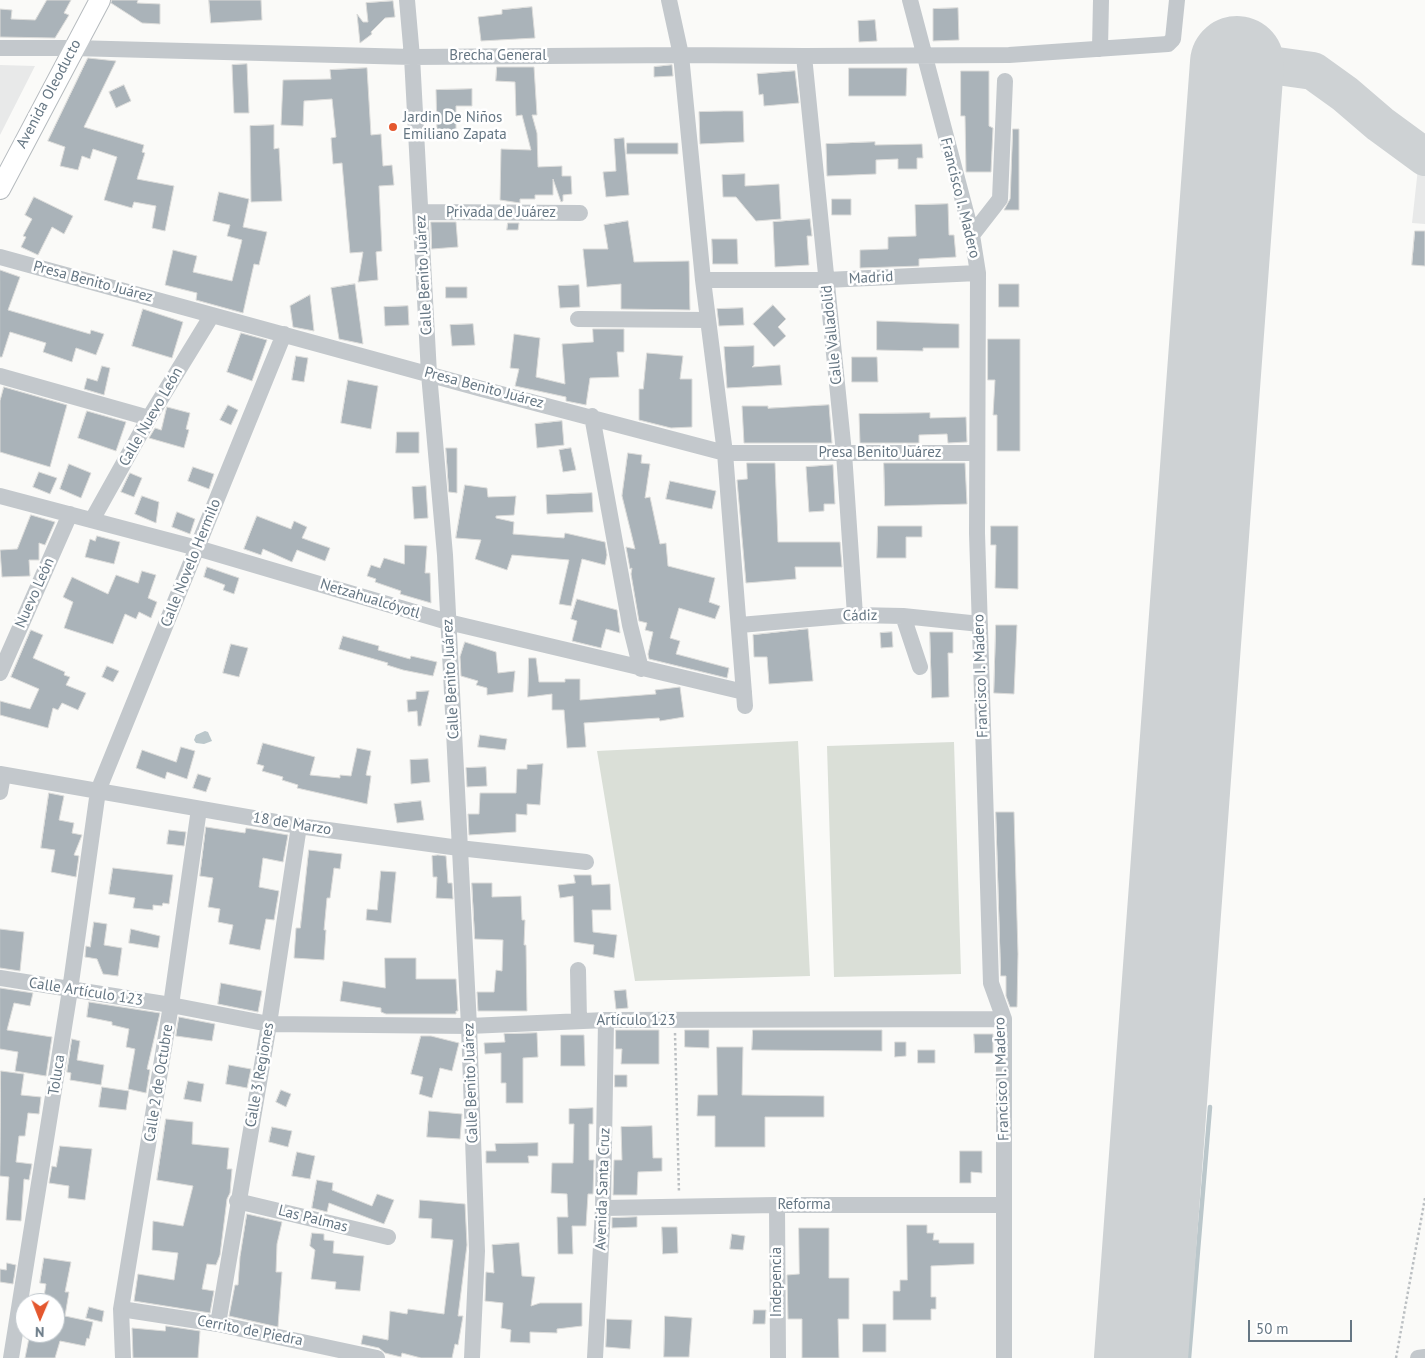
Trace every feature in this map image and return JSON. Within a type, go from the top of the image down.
[{"type":"main road","name":"Avenida Oleoducto","points":[[0,189],[100,0]]},
{"type":"street","name":"Calle Benito Juárez","points":[[407,0],[412,57],[429,374],[448,622],[469,1026],[477,1251],[472,1358]]},
{"type":"street","points":[[669,0],[681,55],[703,280],[725,453],[740,625]]},
{"type":"street","name":"Francisco I. Madero","points":[[910,0],[923,56],[972,235],[978,273],[977,453],[980,624],[991,984],[1004,1018],[1004,1358]]},
{"type":"street","points":[[1100,49],[1101,0]]},
{"type":"street","name":"Brecha General","points":[[0,48],[73,48],[412,57],[1009,55],[1168,44],[1173,39],[1177,0]]},
{"type":"street","name":"Calle Valladolid","points":[[804,56],[844,453],[855,615]]},
{"type":"street","points":[[972,235],[1000,199],[1005,81]]},
{"type":"street","name":"Privada de Juárez","points":[[421,212],[580,213]]},
{"type":"street","name":"Presa Benito Juárez","points":[[0,257],[725,453],[977,453]]},
{"type":"street","name":"Madrid","points":[[703,280],[826,280],[978,273]]},
{"type":"street","name":"Calle Nuevo León","points":[[92,520],[149,418],[212,315]]},
{"type":"street","points":[[578,319],[708,320]]},
{"type":"street","name":"Calle Novelo Hermilo","points":[[98,791],[284,334]]},
{"type":"street","points":[[0,376],[149,418]]},
{"type":"street","points":[[592,416],[630,625],[641,669]]},
{"type":"street","name":"Netzahualcóyotl","points":[[0,496],[197,548],[448,622],[641,669],[744,699],[740,625]]},
{"type":"street","name":"Nuevo León","points":[[0,673],[70,514]]},
{"type":"street","name":"Cádiz","points":[[740,625],[855,615],[903,616],[980,624]]},
{"type":"street","points":[[903,616],[920,667]]},
{"type":"street","points":[[0,792],[1,774]]},
{"type":"street","name":"18 de Marzo","points":[[1,774],[299,826],[459,848],[586,862]]},
{"type":"street","name":"Toluca","points":[[11,1358],[70,990],[98,791]]},
{"type":"street","name":"Calle 2 de Octubre","points":[[122,1358],[122,1309],[171,1005],[199,809]]},
{"type":"street","name":"Calle 3 Regiones","points":[[218,1324],[269,1024],[299,826]]},
{"type":"street","points":[[578,970],[579,1021]]},
{"type":"street","name":"Calle Artículo 123","points":[[0,978],[171,1005],[269,1024]]},
{"type":"street","name":"Artículo 123","points":[[269,1024],[469,1026],[606,1020],[1004,1018]]},
{"type":"street","name":"Avenida Santa Cruz","points":[[595,1358],[603,1208],[606,1020]]},
{"type":"street","name":"Las Palmas","points":[[238,1201],[388,1237]]},
{"type":"street","name":"Reforma","points":[[603,1208],[777,1205],[1004,1205]]},
{"type":"street","name":"Indepencia","points":[[777,1205],[778,1358]]},
{"type":"street","name":"Cerrito de Piedra","points":[[122,1309],[218,1324],[338,1354],[377,1358]]},
{"type":"street","points":[[1418,1358],[1425,1357]]},
{"type":"path","points":[[675,1021],[679,1207]]},
{"type":"path","points":[[1396,1358],[1425,1198]]},
{"type":"shaded area","points":[[0,65],[35,66],[0,135]]},
{"type":"shaded area","points":[[1420,150],[1425,151],[1425,224],[1412,223]]},
{"type":"shaded area","points":[[205,731],[208,732],[212,741],[204,744],[196,743],[194,740],[196,735]]},
{"type":"shaded area","points":[[798,741],[810,976],[635,981],[597,751]]},
{"type":"shaded area","points":[[954,742],[961,974],[834,977],[827,746]]},
{"type":"building","points":[[47,0],[71,0],[64,13],[69,15],[55,38],[0,37],[0,9],[12,10],[11,19],[35,20]]},
{"type":"building","points":[[112,0],[138,0],[137,3],[160,4],[160,24],[142,23],[111,3]]},
{"type":"building","points":[[209,0],[261,0],[262,20],[211,23]]},
{"type":"building","points":[[393,1],[395,17],[385,18],[371,32],[372,34],[360,43],[357,14],[363,22],[368,22],[366,3]]},
{"type":"building","points":[[532,7],[535,38],[481,41],[478,17],[502,14],[502,10]]},
{"type":"building","points":[[958,8],[959,40],[933,41],[933,9]]},
{"type":"building","points":[[875,20],[877,41],[859,42],[858,21]]},
{"type":"building","points":[[88,58],[116,61],[84,127],[144,145],[142,152],[145,153],[137,179],[174,186],[165,231],[152,228],[156,206],[134,202],[132,208],[104,200],[117,157],[93,149],[90,159],[82,156],[78,170],[60,166],[65,147],[48,141]]},
{"type":"building","points":[[247,64],[249,113],[234,113],[232,65]]},
{"type":"building","points":[[672,65],[673,76],[654,77],[654,67]]},
{"type":"building","points":[[497,67],[534,67],[537,115],[532,115],[537,133],[538,167],[562,166],[562,176],[571,176],[572,194],[563,195],[563,201],[561,202],[553,179],[553,195],[535,195],[535,199],[520,199],[520,203],[500,200],[501,149],[531,150],[522,115],[516,116],[515,82],[496,81]]},
{"type":"building","points":[[367,68],[371,135],[381,134],[383,166],[392,165],[394,185],[379,186],[382,251],[376,252],[378,280],[358,282],[363,252],[350,253],[342,163],[333,164],[331,138],[336,137],[332,99],[304,101],[303,126],[281,125],[283,80],[331,79],[330,70]]},
{"type":"building","points":[[849,68],[907,68],[906,96],[849,96]]},
{"type":"building","points":[[795,71],[799,103],[764,106],[763,94],[759,95],[757,74]]},
{"type":"building","points":[[961,71],[989,71],[989,126],[993,128],[991,172],[966,172],[965,116],[961,116]]},
{"type":"building","points":[[124,85],[131,101],[116,108],[109,92]]},
{"type":"building","points":[[472,89],[472,106],[456,106],[456,132],[437,133],[436,90]]},
{"type":"building","points":[[743,111],[744,142],[700,144],[699,112]]},
{"type":"building","points":[[274,125],[274,149],[279,148],[282,201],[251,202],[250,126]]},
{"type":"building","points":[[1013,129],[1019,129],[1019,210],[1004,210],[1010,199]]},
{"type":"building","points":[[624,138],[629,195],[606,197],[603,172],[616,171],[614,139]]},
{"type":"building","points":[[875,142],[875,145],[922,144],[923,158],[917,158],[917,169],[898,169],[898,159],[876,160],[876,174],[827,176],[826,144]]},
{"type":"building","points":[[627,143],[678,143],[678,154],[627,154]]},
{"type":"building","points":[[745,174],[745,186],[779,184],[781,219],[756,221],[736,197],[723,197],[722,175]]},
{"type":"building","points":[[219,192],[249,199],[243,227],[267,232],[259,265],[254,264],[243,313],[196,300],[197,293],[165,285],[173,250],[197,256],[193,272],[232,281],[242,240],[227,236],[230,225],[213,221]]},
{"type":"building","points":[[34,197],[73,216],[64,234],[52,227],[38,255],[21,247],[26,237],[23,236],[32,219],[25,215]]},
{"type":"building","points":[[832,199],[851,199],[851,215],[832,215]]},
{"type":"building","points":[[948,204],[949,235],[954,235],[956,257],[919,259],[919,266],[860,268],[860,250],[888,249],[888,237],[916,236],[915,205]]},
{"type":"building","points":[[810,219],[812,236],[807,236],[809,265],[775,267],[773,222]]},
{"type":"building","points":[[628,221],[634,262],[689,261],[690,310],[621,309],[621,284],[587,287],[583,249],[608,249],[604,225]]},
{"type":"building","points":[[431,222],[456,222],[458,247],[432,249]]},
{"type":"building","points":[[508,223],[519,223],[518,230],[507,230]]},
{"type":"building","points":[[1415,231],[1425,231],[1425,266],[1412,265]]},
{"type":"building","points":[[712,239],[737,239],[738,264],[713,264]]},
{"type":"building","points":[[0,270],[20,277],[8,310],[90,334],[91,330],[104,334],[96,355],[76,348],[72,362],[43,352],[46,343],[10,332],[2,357],[0,357]]},
{"type":"building","points":[[355,284],[363,344],[339,339],[331,288]]},
{"type":"building","points":[[999,284],[1019,284],[1019,307],[999,307]]},
{"type":"building","points":[[579,285],[580,307],[560,308],[558,286]]},
{"type":"building","points":[[446,287],[467,287],[467,298],[446,298]]},
{"type":"building","points":[[310,295],[314,331],[293,327],[290,306]]},
{"type":"building","points":[[773,305],[786,319],[778,327],[786,336],[774,347],[753,324]]},
{"type":"building","points":[[408,306],[409,325],[385,326],[384,307]]},
{"type":"building","points":[[743,308],[744,325],[719,326],[717,309]]},
{"type":"building","points":[[143,309],[183,322],[172,358],[132,346]]},
{"type":"building","points":[[877,321],[959,324],[959,348],[923,348],[923,351],[877,350]]},
{"type":"building","points":[[473,324],[475,345],[452,346],[450,325]]},
{"type":"building","points":[[593,329],[624,329],[624,352],[617,352],[619,377],[590,378],[586,405],[566,401],[566,397],[515,386],[519,369],[510,368],[514,334],[540,338],[536,377],[565,384],[562,344],[593,342]]},
{"type":"building","points":[[241,333],[267,340],[252,381],[227,372]]},
{"type":"building","points":[[988,339],[1020,339],[1020,451],[997,451],[997,415],[993,415],[995,380],[988,380]]},
{"type":"building","points":[[754,346],[754,365],[752,367],[780,365],[782,385],[727,388],[724,347]]},
{"type":"building","points":[[647,353],[683,356],[680,379],[692,379],[692,427],[671,428],[639,420],[639,389],[643,389]]},
{"type":"building","points":[[296,356],[308,358],[304,382],[292,380]]},
{"type":"building","points":[[852,357],[877,357],[878,382],[852,382]]},
{"type":"building","points":[[102,366],[110,368],[104,395],[84,389],[87,378],[97,381]]},
{"type":"building","points":[[348,380],[378,386],[371,429],[341,423]]},
{"type":"building","points":[[4,387],[67,405],[50,467],[0,452],[0,401]]},
{"type":"building","points":[[228,405],[238,410],[231,425],[220,420]]},
{"type":"building","points":[[829,405],[832,443],[744,443],[742,406],[768,406],[768,408]]},
{"type":"building","points":[[167,407],[190,413],[186,429],[189,430],[184,448],[149,438],[155,428],[161,430]]},
{"type":"building","points":[[87,411],[126,422],[116,451],[78,438]]},
{"type":"building","points":[[930,413],[930,418],[966,417],[967,442],[948,443],[947,434],[919,435],[919,443],[860,443],[859,414]]},
{"type":"building","points":[[562,421],[564,445],[537,448],[535,424]]},
{"type":"building","points":[[397,432],[419,432],[419,453],[396,453]]},
{"type":"building","points":[[446,448],[457,448],[457,493],[449,492]]},
{"type":"building","points":[[571,448],[576,470],[563,472],[559,450]]},
{"type":"building","points":[[628,453],[642,455],[641,463],[650,464],[645,498],[650,497],[660,544],[666,543],[668,566],[715,578],[709,602],[720,606],[715,619],[679,608],[670,638],[680,641],[676,654],[729,668],[727,678],[649,659],[648,654],[653,632],[645,630],[647,623],[639,621],[631,574],[632,568],[630,569],[626,547],[635,549],[622,496]]},
{"type":"building","points":[[747,463],[775,463],[778,542],[840,542],[842,567],[795,567],[796,579],[746,583],[737,480],[747,479]]},
{"type":"building","points":[[884,463],[965,463],[967,504],[885,506]]},
{"type":"building","points":[[69,464],[91,473],[81,498],[60,489]]},
{"type":"building","points":[[833,465],[835,504],[824,504],[824,511],[809,512],[806,467]]},
{"type":"building","points":[[193,467],[214,474],[209,489],[188,481]]},
{"type":"building","points":[[39,472],[57,478],[50,494],[33,487]]},
{"type":"building","points":[[130,473],[142,478],[134,497],[121,492]]},
{"type":"building","points":[[670,481],[716,491],[712,509],[666,499]]},
{"type":"building","points":[[465,485],[487,488],[488,497],[516,496],[514,515],[496,516],[496,518],[514,522],[513,534],[564,538],[565,533],[605,542],[607,555],[605,565],[582,559],[571,606],[559,604],[569,560],[512,555],[507,570],[475,559],[481,540],[456,538]]},
{"type":"building","points":[[426,486],[428,518],[414,519],[412,487]]},
{"type":"building","points":[[592,493],[593,512],[547,514],[546,495]]},
{"type":"building","points":[[142,496],[159,502],[156,523],[135,514]]},
{"type":"building","points":[[177,512],[195,519],[190,534],[172,527]]},
{"type":"building","points":[[31,515],[55,522],[45,545],[39,543],[39,560],[29,560],[30,576],[2,577],[0,550],[17,549]]},
{"type":"building","points":[[257,516],[291,529],[294,521],[307,527],[302,538],[330,548],[325,561],[297,550],[292,562],[263,549],[261,555],[244,549]]},
{"type":"building","points":[[878,526],[922,526],[922,537],[906,537],[906,558],[877,558]]},
{"type":"building","points":[[991,526],[1018,526],[1018,589],[995,588],[996,545],[991,545]]},
{"type":"building","points":[[97,536],[120,542],[114,564],[85,557],[90,539],[95,541]]},
{"type":"building","points":[[405,545],[427,546],[425,573],[430,573],[431,603],[400,594],[401,591],[375,582],[376,579],[367,576],[371,565],[380,568],[384,558],[404,564]]},
{"type":"building","points":[[207,567],[239,578],[234,594],[223,590],[225,585],[204,577]]},
{"type":"building","points":[[142,571],[156,575],[148,598],[157,602],[151,618],[139,612],[136,619],[125,614],[113,644],[64,628],[73,602],[63,597],[72,577],[108,594],[116,575],[138,583]]},
{"type":"building","points":[[577,599],[617,610],[620,633],[606,629],[601,648],[572,641],[577,621],[571,619]]},
{"type":"building","points":[[996,625],[1017,625],[1014,694],[994,693]]},
{"type":"building","points":[[808,629],[813,681],[769,684],[767,657],[754,657],[753,635]]},
{"type":"building","points":[[31,630],[43,635],[33,658],[65,672],[64,675],[70,677],[66,685],[86,693],[78,710],[62,703],[58,710],[53,708],[48,728],[0,715],[0,701],[30,709],[39,689],[11,677]]},
{"type":"building","points":[[892,632],[893,647],[881,648],[880,633]]},
{"type":"building","points":[[930,632],[953,632],[953,653],[948,653],[949,697],[932,698]]},
{"type":"building","points":[[343,636],[379,646],[378,650],[410,659],[411,656],[437,662],[433,676],[403,670],[387,665],[388,663],[339,649]]},
{"type":"building","points":[[465,642],[496,652],[498,673],[515,671],[513,692],[487,695],[487,688],[476,685],[478,681],[461,676],[460,657]]},
{"type":"building","points":[[231,644],[248,648],[239,677],[223,673]]},
{"type":"building","points":[[529,658],[536,658],[539,682],[565,682],[565,679],[580,679],[580,700],[656,694],[655,690],[680,687],[684,717],[660,721],[659,718],[584,723],[586,747],[567,748],[564,710],[552,710],[552,694],[528,697]]},
{"type":"building","points":[[107,666],[119,671],[113,682],[102,677]]},
{"type":"building","points":[[429,691],[421,726],[418,726],[417,711],[408,712],[407,700],[416,699],[416,692]]},
{"type":"building","points":[[480,735],[507,739],[505,750],[478,747]]},
{"type":"building","points":[[263,743],[315,757],[310,775],[340,778],[340,775],[351,776],[357,748],[371,751],[366,775],[371,776],[367,804],[297,788],[298,785],[282,780],[283,777],[262,771],[264,766],[257,764]]},
{"type":"building","points":[[181,747],[195,751],[187,779],[167,772],[165,779],[136,768],[142,750],[176,762]]},
{"type":"building","points":[[428,759],[430,782],[411,784],[410,760]]},
{"type":"building","points":[[543,764],[540,805],[527,804],[527,815],[516,814],[516,832],[469,835],[468,814],[479,814],[480,793],[516,793],[517,769],[527,769],[527,765]]},
{"type":"building","points":[[486,767],[487,786],[467,787],[466,768]]},
{"type":"building","points":[[198,774],[211,778],[206,792],[193,788]]},
{"type":"building","points":[[49,793],[64,796],[59,820],[74,823],[72,833],[82,835],[74,855],[79,856],[76,877],[51,872],[55,850],[41,848]]},
{"type":"building","points":[[421,801],[424,820],[397,823],[394,804]]},
{"type":"building","points":[[996,812],[1014,812],[1018,954],[1017,1007],[1010,1007],[1006,996],[1006,976],[1001,976]]},
{"type":"building","points":[[206,827],[245,833],[246,828],[288,835],[283,862],[263,858],[259,887],[279,891],[274,920],[266,919],[260,950],[229,944],[233,925],[218,922],[220,909],[208,907],[213,878],[200,876]]},
{"type":"building","points":[[169,830],[186,832],[184,846],[167,844]]},
{"type":"building","points":[[309,850],[342,854],[340,869],[334,868],[330,898],[327,898],[324,960],[294,958],[296,928],[300,928]]},
{"type":"building","points":[[432,856],[446,856],[448,883],[452,883],[453,899],[436,898],[437,877],[433,877]]},
{"type":"building","points":[[113,868],[173,875],[169,904],[163,903],[162,906],[153,905],[153,910],[133,908],[135,898],[109,894]]},
{"type":"building","points":[[381,871],[396,872],[391,923],[366,920],[367,909],[377,910]]},
{"type":"building","points":[[574,875],[591,875],[592,885],[610,884],[611,910],[592,910],[593,932],[617,935],[614,958],[593,954],[594,945],[574,942],[573,896],[560,898],[558,885],[575,883]]},
{"type":"building","points":[[472,883],[492,883],[492,897],[521,896],[522,920],[525,920],[524,945],[526,945],[527,1011],[478,1011],[477,992],[494,992],[496,970],[502,971],[503,940],[475,939]]},
{"type":"building","points":[[94,922],[107,924],[104,945],[122,948],[118,976],[103,974],[97,959],[85,957],[86,946],[90,947]]},
{"type":"building","points":[[0,929],[24,932],[20,971],[0,968]]},
{"type":"building","points":[[131,929],[160,936],[158,948],[129,943]]},
{"type":"building","points":[[385,958],[416,958],[416,979],[456,979],[458,1011],[456,1011],[456,1014],[386,1014],[381,1012],[381,1008],[340,1001],[343,981],[385,988]]},
{"type":"building","points":[[221,983],[262,991],[258,1012],[218,1004]]},
{"type":"building","points":[[0,988],[33,993],[30,1006],[14,1003],[7,1030],[52,1037],[46,1076],[15,1071],[18,1052],[0,1049]]},
{"type":"building","points":[[626,990],[628,1008],[616,1009],[614,991]]},
{"type":"building","points":[[89,1002],[160,1013],[147,1069],[150,1070],[146,1093],[128,1089],[135,1049],[126,1047],[129,1029],[112,1025],[112,1022],[87,1017]]},
{"type":"building","points":[[179,1017],[215,1024],[212,1041],[176,1036]]},
{"type":"building","points":[[616,1030],[659,1030],[659,1064],[621,1064],[622,1049],[616,1049]]},
{"type":"building","points":[[685,1030],[709,1030],[709,1048],[685,1047]]},
{"type":"building","points":[[753,1030],[882,1030],[882,1051],[752,1050]]},
{"type":"building","points":[[537,1033],[538,1057],[523,1058],[523,1103],[506,1103],[506,1083],[501,1083],[501,1053],[485,1054],[484,1043],[505,1042],[504,1034]]},
{"type":"building","points":[[974,1034],[993,1034],[993,1053],[975,1053]]},
{"type":"building","points":[[561,1035],[584,1035],[585,1066],[561,1066]]},
{"type":"building","points":[[421,1036],[431,1036],[459,1043],[452,1071],[440,1068],[432,1098],[419,1094],[423,1077],[411,1074]]},
{"type":"building","points":[[72,1039],[80,1041],[77,1060],[104,1065],[101,1085],[70,1080],[71,1073],[67,1072]]},
{"type":"building","points":[[895,1042],[906,1042],[906,1056],[895,1057]]},
{"type":"building","points":[[717,1047],[743,1047],[742,1095],[824,1096],[824,1117],[765,1117],[765,1147],[715,1147],[715,1116],[697,1116],[698,1095],[717,1095]]},
{"type":"building","points":[[918,1050],[935,1050],[935,1063],[918,1063]]},
{"type":"building","points":[[229,1065],[251,1069],[247,1088],[226,1084]]},
{"type":"building","points":[[1,1071],[24,1074],[21,1095],[41,1097],[39,1114],[28,1113],[25,1136],[19,1136],[16,1162],[32,1164],[29,1180],[24,1179],[21,1221],[6,1220],[9,1177],[0,1176]]},
{"type":"building","points":[[615,1075],[627,1075],[627,1087],[615,1087]]},
{"type":"building","points":[[188,1081],[204,1084],[201,1102],[184,1099]]},
{"type":"building","points":[[102,1087],[129,1091],[126,1110],[99,1107]]},
{"type":"building","points":[[281,1090],[291,1094],[286,1107],[276,1102]]},
{"type":"building","points":[[593,1108],[593,1124],[589,1124],[589,1160],[594,1160],[593,1194],[588,1194],[586,1226],[572,1226],[573,1254],[558,1254],[557,1217],[568,1217],[567,1194],[551,1193],[552,1163],[573,1163],[574,1124],[569,1124],[569,1109]]},
{"type":"building","points":[[429,1111],[462,1114],[460,1139],[427,1137]]},
{"type":"building","points":[[166,1119],[193,1122],[192,1144],[229,1148],[227,1169],[232,1169],[230,1193],[227,1199],[220,1255],[216,1265],[207,1264],[202,1289],[214,1291],[210,1313],[134,1301],[138,1274],[174,1280],[178,1253],[152,1250],[153,1221],[183,1226],[193,1186],[157,1180]]},
{"type":"building","points":[[652,1126],[653,1158],[662,1158],[662,1171],[638,1172],[637,1195],[613,1195],[614,1160],[622,1160],[621,1127]]},
{"type":"building","points":[[272,1127],[292,1131],[288,1147],[269,1142]]},
{"type":"building","points":[[538,1143],[538,1156],[528,1156],[529,1163],[486,1163],[486,1151],[496,1151],[495,1144]]},
{"type":"building","points":[[60,1146],[92,1149],[85,1200],[68,1198],[69,1186],[49,1183],[52,1166],[56,1167]]},
{"type":"building","points":[[960,1151],[982,1151],[982,1173],[971,1172],[971,1183],[960,1183]]},
{"type":"building","points":[[297,1152],[315,1156],[310,1179],[292,1176]]},
{"type":"building","points":[[317,1180],[333,1183],[332,1190],[372,1206],[377,1194],[394,1200],[384,1224],[329,1203],[327,1212],[312,1208]]},
{"type":"building","points":[[420,1200],[465,1204],[467,1245],[458,1316],[463,1316],[458,1345],[455,1344],[452,1358],[421,1358],[402,1353],[401,1357],[385,1353],[379,1348],[361,1344],[363,1335],[388,1340],[390,1311],[407,1314],[408,1309],[444,1314],[453,1240],[431,1238],[432,1219],[419,1218]]},
{"type":"building","points":[[247,1214],[282,1222],[277,1244],[276,1272],[282,1272],[278,1327],[229,1316],[235,1285],[238,1285],[240,1257]]},
{"type":"building","points":[[637,1217],[637,1227],[612,1228],[612,1218]]},
{"type":"building","points":[[907,1225],[927,1225],[927,1233],[934,1233],[933,1240],[939,1240],[939,1243],[974,1243],[974,1264],[931,1266],[931,1297],[936,1297],[936,1309],[931,1309],[931,1320],[893,1320],[893,1291],[900,1291],[900,1280],[907,1280]]},
{"type":"building","points":[[662,1227],[677,1227],[678,1253],[663,1254]]},
{"type":"building","points":[[799,1228],[829,1228],[829,1278],[849,1278],[849,1319],[838,1319],[839,1358],[802,1358],[802,1319],[788,1319],[787,1275],[799,1274]]},
{"type":"building","points":[[312,1233],[324,1234],[324,1240],[334,1241],[333,1253],[364,1256],[360,1291],[335,1289],[336,1282],[311,1279],[315,1250],[310,1246]]},
{"type":"building","points":[[732,1234],[745,1236],[743,1250],[730,1249]]},
{"type":"building","points":[[519,1243],[522,1276],[535,1277],[531,1306],[540,1303],[582,1303],[582,1326],[557,1329],[557,1333],[530,1332],[530,1343],[510,1342],[511,1330],[501,1328],[503,1303],[485,1301],[486,1272],[494,1273],[492,1245]]},
{"type":"building","points":[[44,1258],[71,1262],[65,1292],[69,1292],[65,1316],[65,1293],[45,1293],[46,1284],[40,1283]]},
{"type":"building","points":[[7,1263],[16,1265],[13,1284],[0,1282],[0,1269],[6,1270]]},
{"type":"building","points":[[89,1307],[104,1311],[102,1322],[86,1318]]},
{"type":"building","points":[[754,1310],[766,1310],[765,1324],[753,1324]]},
{"type":"building","points":[[65,1316],[93,1322],[89,1339],[87,1338],[85,1346],[65,1342]]},
{"type":"building","points":[[665,1316],[692,1318],[689,1357],[664,1357]]},
{"type":"building","points":[[607,1319],[632,1320],[630,1349],[606,1347]]},
{"type":"building","points":[[863,1324],[886,1324],[886,1352],[863,1352]]},
{"type":"building","points":[[166,1326],[200,1331],[198,1358],[133,1358],[132,1328],[165,1331]]},
{"type":"building","points":[[28,1343],[59,1343],[55,1358],[25,1358]]},
{"type":"waterway","points":[[1189,1358],[1210,1107]]},
{"type":"taxiway","points":[[1236,79],[1249,70],[1270,65],[1313,71],[1425,157]]},
{"type":"runway","points":[[1141,1358],[1237,63]]},
{"type":"place","name":"Jardin De Niños Emiliano Zapata","points":[[393,127]]}]
